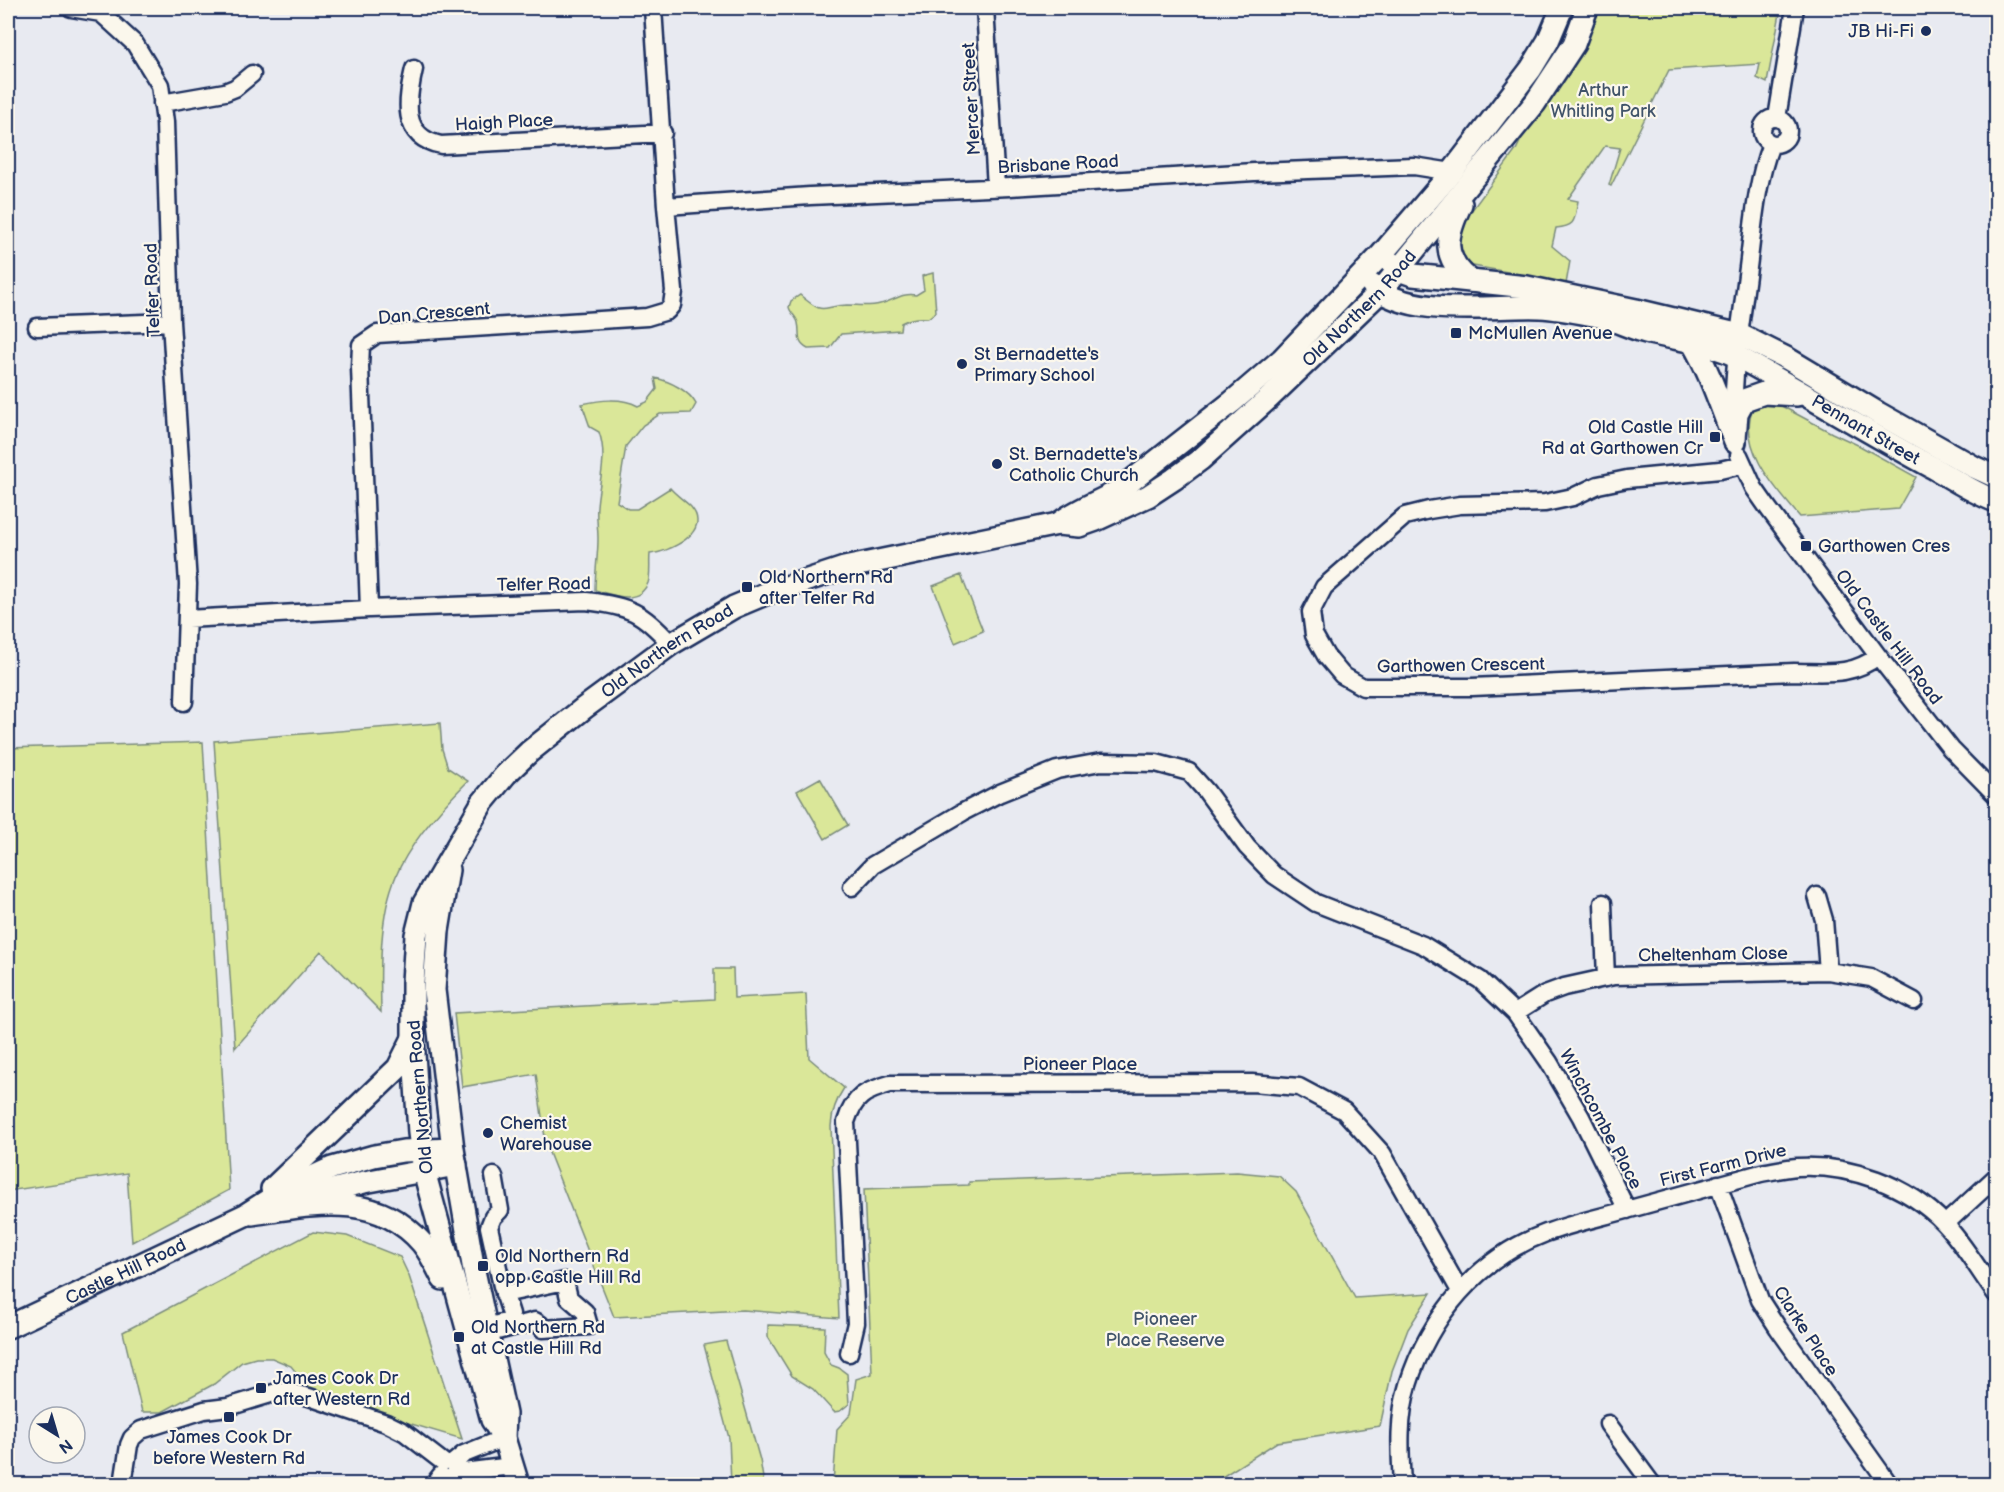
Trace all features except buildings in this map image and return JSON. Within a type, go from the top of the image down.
[{"type":"main road","name":"Old Northern Road","points":[[1058,524],[1075,510],[1106,498],[1121,489],[1232,402],[1282,359],[1382,255],[1452,172],[1531,69],[1548,41],[1562,8]]},
{"type":"main road","name":"Old Northern Road","points":[[515,1475],[504,1438],[492,1420],[424,1171],[413,1037],[416,934],[424,903],[482,803],[506,774],[529,752],[584,708],[671,644],[734,608],[804,579],[881,559],[1058,524],[1078,526],[1148,496],[1174,479],[1201,459],[1269,398],[1380,292],[1535,103],[1574,44],[1587,8]]},
{"type":"main road","points":[[1452,172],[1461,172],[1472,179],[1453,222],[1448,249],[1453,263],[1471,281]]},
{"type":"main road","points":[[1382,255],[1399,270],[1413,275],[1527,287],[1740,335]]},
{"type":"main road","points":[[1362,276],[1380,292],[1419,305],[1469,309],[1539,307],[1561,309],[1606,318],[1645,332],[1692,342],[1736,356]]},
{"type":"main road","name":"Pennant Street","points":[[1740,335],[1788,359],[1878,413],[1996,477]]},
{"type":"main road","points":[[1692,342],[1704,363],[1735,442]]},
{"type":"main road","name":"Pennant Street","points":[[1736,356],[1996,501]]},
{"type":"main road","points":[[1735,442],[1737,413],[1744,400],[1764,393],[1776,392],[1806,397]]},
{"type":"main road","name":"Old Northern Road","points":[[450,859],[438,931],[434,990],[455,1157],[485,1330],[505,1414],[504,1438]]},
{"type":"main road","points":[[245,1215],[398,1068],[413,1037]]},
{"type":"main road","name":"Castle Hill Road","points":[[8,1327],[245,1215],[284,1190],[332,1168],[374,1156],[421,1150],[455,1157]]},
{"type":"main road","name":"Castle Hill Road","points":[[245,1215],[327,1190],[424,1171],[455,1157]]},
{"type":"main road","points":[[245,1215],[318,1204],[366,1208],[385,1215],[402,1226],[426,1249],[462,1314]]},
{"type":"street","name":"Telfer Road","points":[[71,8],[101,14],[135,44],[160,85],[170,228],[171,322],[188,572],[184,702]]},
{"type":"street","points":[[653,8],[666,206]]},
{"type":"street","name":"Mercer Street","points":[[986,8],[996,187]]},
{"type":"street","name":"Old Castle Hill Road","points":[[1795,8],[1777,118],[1768,120],[1762,126],[1764,139],[1771,144],[1766,156],[1756,206],[1736,356],[1733,397],[1735,442],[1742,465],[1768,508],[1878,656],[1951,749],[1996,795]]},
{"type":"street","name":"Haigh Place","points":[[414,69],[409,94],[409,112],[412,125],[418,135],[428,142],[441,145],[663,133]]},
{"type":"street","points":[[162,103],[225,92],[235,88],[252,74]]},
{"type":"street","name":"Brisbane Road","points":[[666,206],[1254,172],[1414,166],[1452,172]]},
{"type":"street","name":"Dan Crescent","points":[[369,609],[361,345],[377,334],[647,317],[668,310],[672,305],[675,291],[666,206]]},
{"type":"street","points":[[37,327],[171,322]]},
{"type":"street","name":"Garthowen Crescent","points":[[1742,465],[1720,470],[1617,481],[1598,485],[1573,497],[1545,502],[1460,505],[1406,516],[1324,587],[1311,612],[1314,635],[1326,656],[1342,675],[1363,687],[1472,687],[1842,671],[1857,669],[1878,656]]},
{"type":"street","name":"Telfer Road","points":[[187,619],[586,601],[612,604],[633,611],[650,621],[671,644]]},
{"type":"street","name":"Winchcombe Place","points":[[852,887],[873,865],[963,812],[1019,785],[1057,770],[1101,762],[1156,763],[1190,772],[1247,848],[1274,875],[1316,903],[1423,945],[1480,980],[1515,1013],[1549,1062],[1581,1117],[1627,1210]]},
{"type":"street","points":[[1817,896],[1824,920],[1828,971]]},
{"type":"street","points":[[1603,903],[1606,978]]},
{"type":"street","name":"Cheltenham Close","points":[[1515,1013],[1545,994],[1564,987],[1606,978],[1828,971],[1871,978],[1914,1001]]},
{"type":"street","name":"Pioneer Place","points":[[849,1353],[856,1323],[846,1122],[849,1110],[858,1098],[870,1089],[890,1084],[1252,1083],[1299,1087],[1344,1111],[1382,1153],[1460,1292]]},
{"type":"street","name":"First Farm Drive","points":[[1402,1485],[1400,1444],[1408,1386],[1423,1345],[1445,1310],[1460,1292],[1496,1259],[1546,1233],[1761,1173],[1797,1167],[1830,1168],[1874,1179],[1916,1199],[1945,1224],[1996,1294]]},
{"type":"street","points":[[485,1330],[509,1321],[511,1314],[504,1294],[489,1227],[493,1217],[500,1210],[494,1176]]},
{"type":"street","points":[[1945,1224],[1996,1177]]},
{"type":"street","name":"Clarke Place","points":[[1718,1184],[1760,1300],[1889,1485]]},
{"type":"street","points":[[485,1330],[535,1322],[543,1329],[589,1326],[585,1312],[570,1298],[566,1281],[504,1294]]},
{"type":"street","points":[[123,1485],[129,1444],[141,1430],[204,1410],[228,1407],[277,1392],[309,1397],[386,1423],[404,1432],[445,1472],[515,1475]]},
{"type":"street","points":[[1608,1424],[1652,1485]]},
{"type":"street","points":[[445,1472],[464,1454],[504,1438]]},
{"type":"green space","name":"Arthur Whitling Park","points":[[1596,8],[1781,8],[1767,83],[1757,78],[1760,64],[1669,70],[1611,186],[1609,185],[1620,148],[1605,146],[1568,199],[1578,201],[1575,217],[1568,226],[1556,228],[1552,246],[1570,261],[1566,284],[1473,266],[1465,260],[1456,245],[1463,222],[1516,150]]},
{"type":"green space","points":[[933,273],[936,312],[928,318],[904,321],[901,323],[900,330],[841,334],[830,348],[808,349],[801,344],[799,327],[789,307],[791,301],[800,295],[823,309],[847,305],[876,305],[902,296],[916,295],[924,290],[922,276]]},
{"type":"green space","points":[[655,378],[678,387],[696,404],[691,413],[660,414],[643,425],[626,446],[617,502],[628,509],[637,509],[670,488],[691,507],[696,516],[697,525],[686,539],[677,545],[650,554],[649,580],[644,590],[632,597],[617,596],[595,590],[598,545],[597,510],[603,451],[599,432],[590,427],[582,404],[618,400],[638,406],[647,402],[657,389]]},
{"type":"green space","points":[[1774,402],[1916,477],[1898,509],[1800,517],[1770,481],[1750,438],[1749,422],[1753,407],[1756,404]]},
{"type":"green space","points":[[961,575],[983,631],[955,643],[933,586]]},
{"type":"green space","points":[[440,723],[442,749],[448,768],[468,781],[418,838],[402,863],[390,891],[381,961],[381,1012],[321,951],[235,1048],[214,741]]},
{"type":"green space","points":[[203,742],[229,1190],[132,1242],[127,1173],[8,1191],[8,748]]},
{"type":"green space","points":[[820,778],[848,825],[825,839],[797,791]]},
{"type":"green space","points":[[714,969],[733,969],[734,998],[806,994],[809,1058],[844,1088],[835,1106],[831,1126],[839,1318],[743,1310],[614,1317],[546,1145],[536,1074],[462,1087],[454,1013],[714,999]]},
{"type":"green space","name":"Pioneer Place Reserve","points":[[1237,1172],[1279,1176],[1296,1192],[1355,1298],[1431,1293],[1408,1329],[1392,1371],[1380,1426],[1277,1442],[1211,1484],[833,1484],[837,1429],[851,1414],[856,1379],[872,1374],[864,1189],[969,1185],[969,1182]]},
{"type":"green space","points":[[313,1232],[347,1236],[400,1257],[409,1276],[462,1439],[337,1402],[308,1387],[291,1366],[272,1358],[256,1358],[242,1362],[214,1384],[162,1412],[142,1412],[123,1332]]},
{"type":"green space","points":[[768,1325],[825,1327],[824,1352],[831,1365],[847,1374],[849,1404],[840,1411],[834,1412],[813,1389],[792,1376],[768,1337]]},
{"type":"green space","points":[[726,1341],[760,1460],[764,1484],[731,1484],[729,1438],[704,1345]]},
{"type":"place","name":"JB Hi-Fi","points":[[1926,31]]},
{"type":"place","name":"McMullen Avenue","points":[[1456,333]]},
{"type":"place","name":"St Bernadette's Primary School","points":[[962,364]]},
{"type":"place","name":"Old Castle Hill Rd at Garthowen Cr","points":[[1715,437]]},
{"type":"place","name":"St. Bernadette's Catholic Church","points":[[997,464]]},
{"type":"place","name":"Garthowen Cres","points":[[1806,546]]},
{"type":"place","name":"Old Northern Rd after Telfer Rd","points":[[747,587]]},
{"type":"place","name":"Chemist Warehouse","points":[[488,1133]]},
{"type":"place","name":"Old Northern Rd opp Castle Hill Rd","points":[[483,1266]]},
{"type":"place","name":"Old Northern Rd at Castle Hill Rd","points":[[459,1337]]},
{"type":"place","name":"James Cook Dr after Western Rd","points":[[261,1388]]},
{"type":"place","name":"James Cook Dr before Western Rd","points":[[229,1417]]}]
